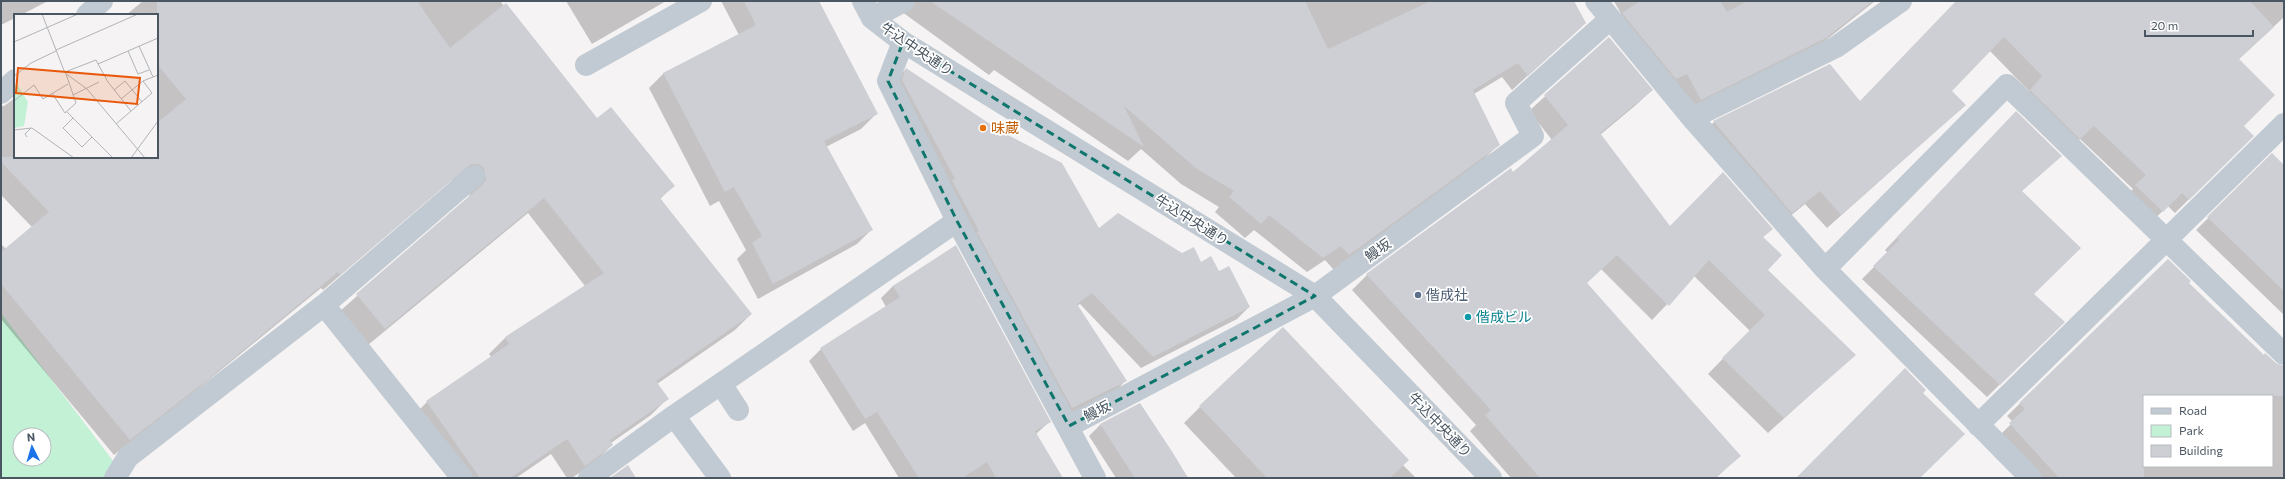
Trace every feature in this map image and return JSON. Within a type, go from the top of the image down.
[{"type":"street","points":[[88,14],[102,1]]},
{"type":"street","points":[[586,65],[701,1]]},
{"type":"street","points":[[868,9],[904,1]]},
{"type":"street","points":[[1692,118],[1836,47],[1901,1]]},
{"type":"street","points":[[1601,6],[1692,118],[1826,269],[2031,478]]},
{"type":"street","name":"鰻坂","points":[[1069,426],[1315,296],[1533,136],[1516,103],[1601,6]]},
{"type":"street","name":"牛込中央通り","points":[[868,9],[903,42],[1315,296],[1491,478]]},
{"type":"street","points":[[903,42],[888,81],[957,221],[1069,426],[1095,478]]},
{"type":"street","points":[[1,93],[14,81]]},
{"type":"street","points":[[1826,269],[2007,84],[2284,354]]},
{"type":"street","points":[[1978,425],[2284,124]]},
{"type":"street","points":[[116,478],[128,457],[324,305],[474,176]]},
{"type":"street","points":[[589,478],[674,416],[957,221]]},
{"type":"street","points":[[324,305],[462,478]]},
{"type":"street","points":[[721,384],[738,410]]},
{"type":"street","points":[[674,416],[720,478]]},
{"type":"highlighted area","points":[[903,42],[1315,296],[1069,426],[957,221],[888,81]]},
{"type":"green space","points":[[1,313],[126,478],[1,478]]},
{"type":"building","points":[[157,1],[417,1],[450,48],[506,3],[597,118],[611,107],[675,186],[660,198],[752,314],[656,381],[669,399],[610,440],[613,445],[585,466],[567,439],[510,478],[480,478],[426,401],[509,344],[505,337],[604,273],[544,198],[385,329],[356,294],[482,185],[486,180],[484,168],[478,164],[471,164],[340,275],[338,272],[211,377],[130,440],[1,284],[1,252],[49,212],[1,162],[1,157],[158,158],[158,122],[186,99],[158,65]]},
{"type":"building","points":[[744,1],[819,1],[878,114],[824,141],[873,230],[773,284],[752,243],[762,236],[734,187],[725,192],[663,73],[756,25]]},
{"type":"building","points":[[930,1],[1305,1],[1328,49],[1431,1],[1574,1],[1586,23],[1528,76],[1518,63],[1473,90],[1500,145],[1349,255],[1341,246],[1323,258],[1269,215],[1261,224],[1229,197],[1234,191],[1197,169],[1124,106],[1144,147]]},
{"type":"building","points":[[1640,1],[1720,1],[1727,12],[1747,1],[1873,1],[1826,38],[1701,100],[1687,74],[1676,79],[1622,13]]},
{"type":"building","points":[[1956,1],[2250,1],[2274,27],[2239,59],[2275,95],[2244,126],[2254,136],[2189,200],[2182,193],[2163,212],[2135,185],[2146,175],[2094,126],[2080,139],[2030,90],[2042,76],[2004,37],[1952,91],[1966,105],[1841,215],[1820,191],[1792,213],[1713,121],[1830,64],[1860,101]]},
{"type":"building","points":[[1609,37],[1653,90],[1600,133],[1670,226],[1723,172],[1773,229],[1763,237],[1782,255],[1768,270],[1856,355],[1784,418],[1722,358],[1765,315],[1709,260],[1669,306],[1617,255],[1587,283],[1741,456],[1715,478],[1540,478],[1485,415],[1491,410],[1366,274],[1511,168],[1513,172],[1568,125],[1544,95]]},
{"type":"building","points":[[906,68],[1002,132],[1062,163],[1099,228],[1118,213],[1182,253],[1194,247],[1201,262],[1211,256],[1219,271],[1229,266],[1250,307],[1153,357],[1092,293],[1077,304],[1127,381],[1072,408],[977,232],[979,231],[952,180],[955,179],[902,80]]},
{"type":"building","points":[[2016,111],[2062,156],[2022,191],[2081,248],[2034,294],[2065,322],[2000,385],[1873,266],[1899,240],[1897,237]]},
{"type":"building","points":[[2272,153],[2284,165],[2284,291],[2207,217]]},
{"type":"building","points":[[956,245],[1051,422],[1035,431],[1063,478],[996,478],[987,462],[962,478],[919,478],[877,412],[865,419],[820,348],[900,297],[893,286]]},
{"type":"building","points":[[2168,259],[2191,281],[2189,283],[2264,355],[2265,353],[2276,363],[2284,366],[2284,396],[2143,395],[2144,478],[2059,478],[2009,423],[2025,409],[2019,403]]},
{"type":"building","points":[[1283,327],[1409,460],[1390,478],[1267,478],[1199,406]]},
{"type":"building","points":[[1905,368],[1926,390],[1923,393],[1965,434],[1920,478],[1796,478]]},
{"type":"building","points":[[1140,403],[1188,478],[1135,478],[1100,424]]},
{"type":"building","points":[[628,465],[636,478],[610,478]]},
{"type":"place","name":"味蔵","points":[[983,128]]},
{"type":"place","name":"偕成社","points":[[1418,295]]},
{"type":"place","name":"偕成ビル","points":[[1468,317]]}]
